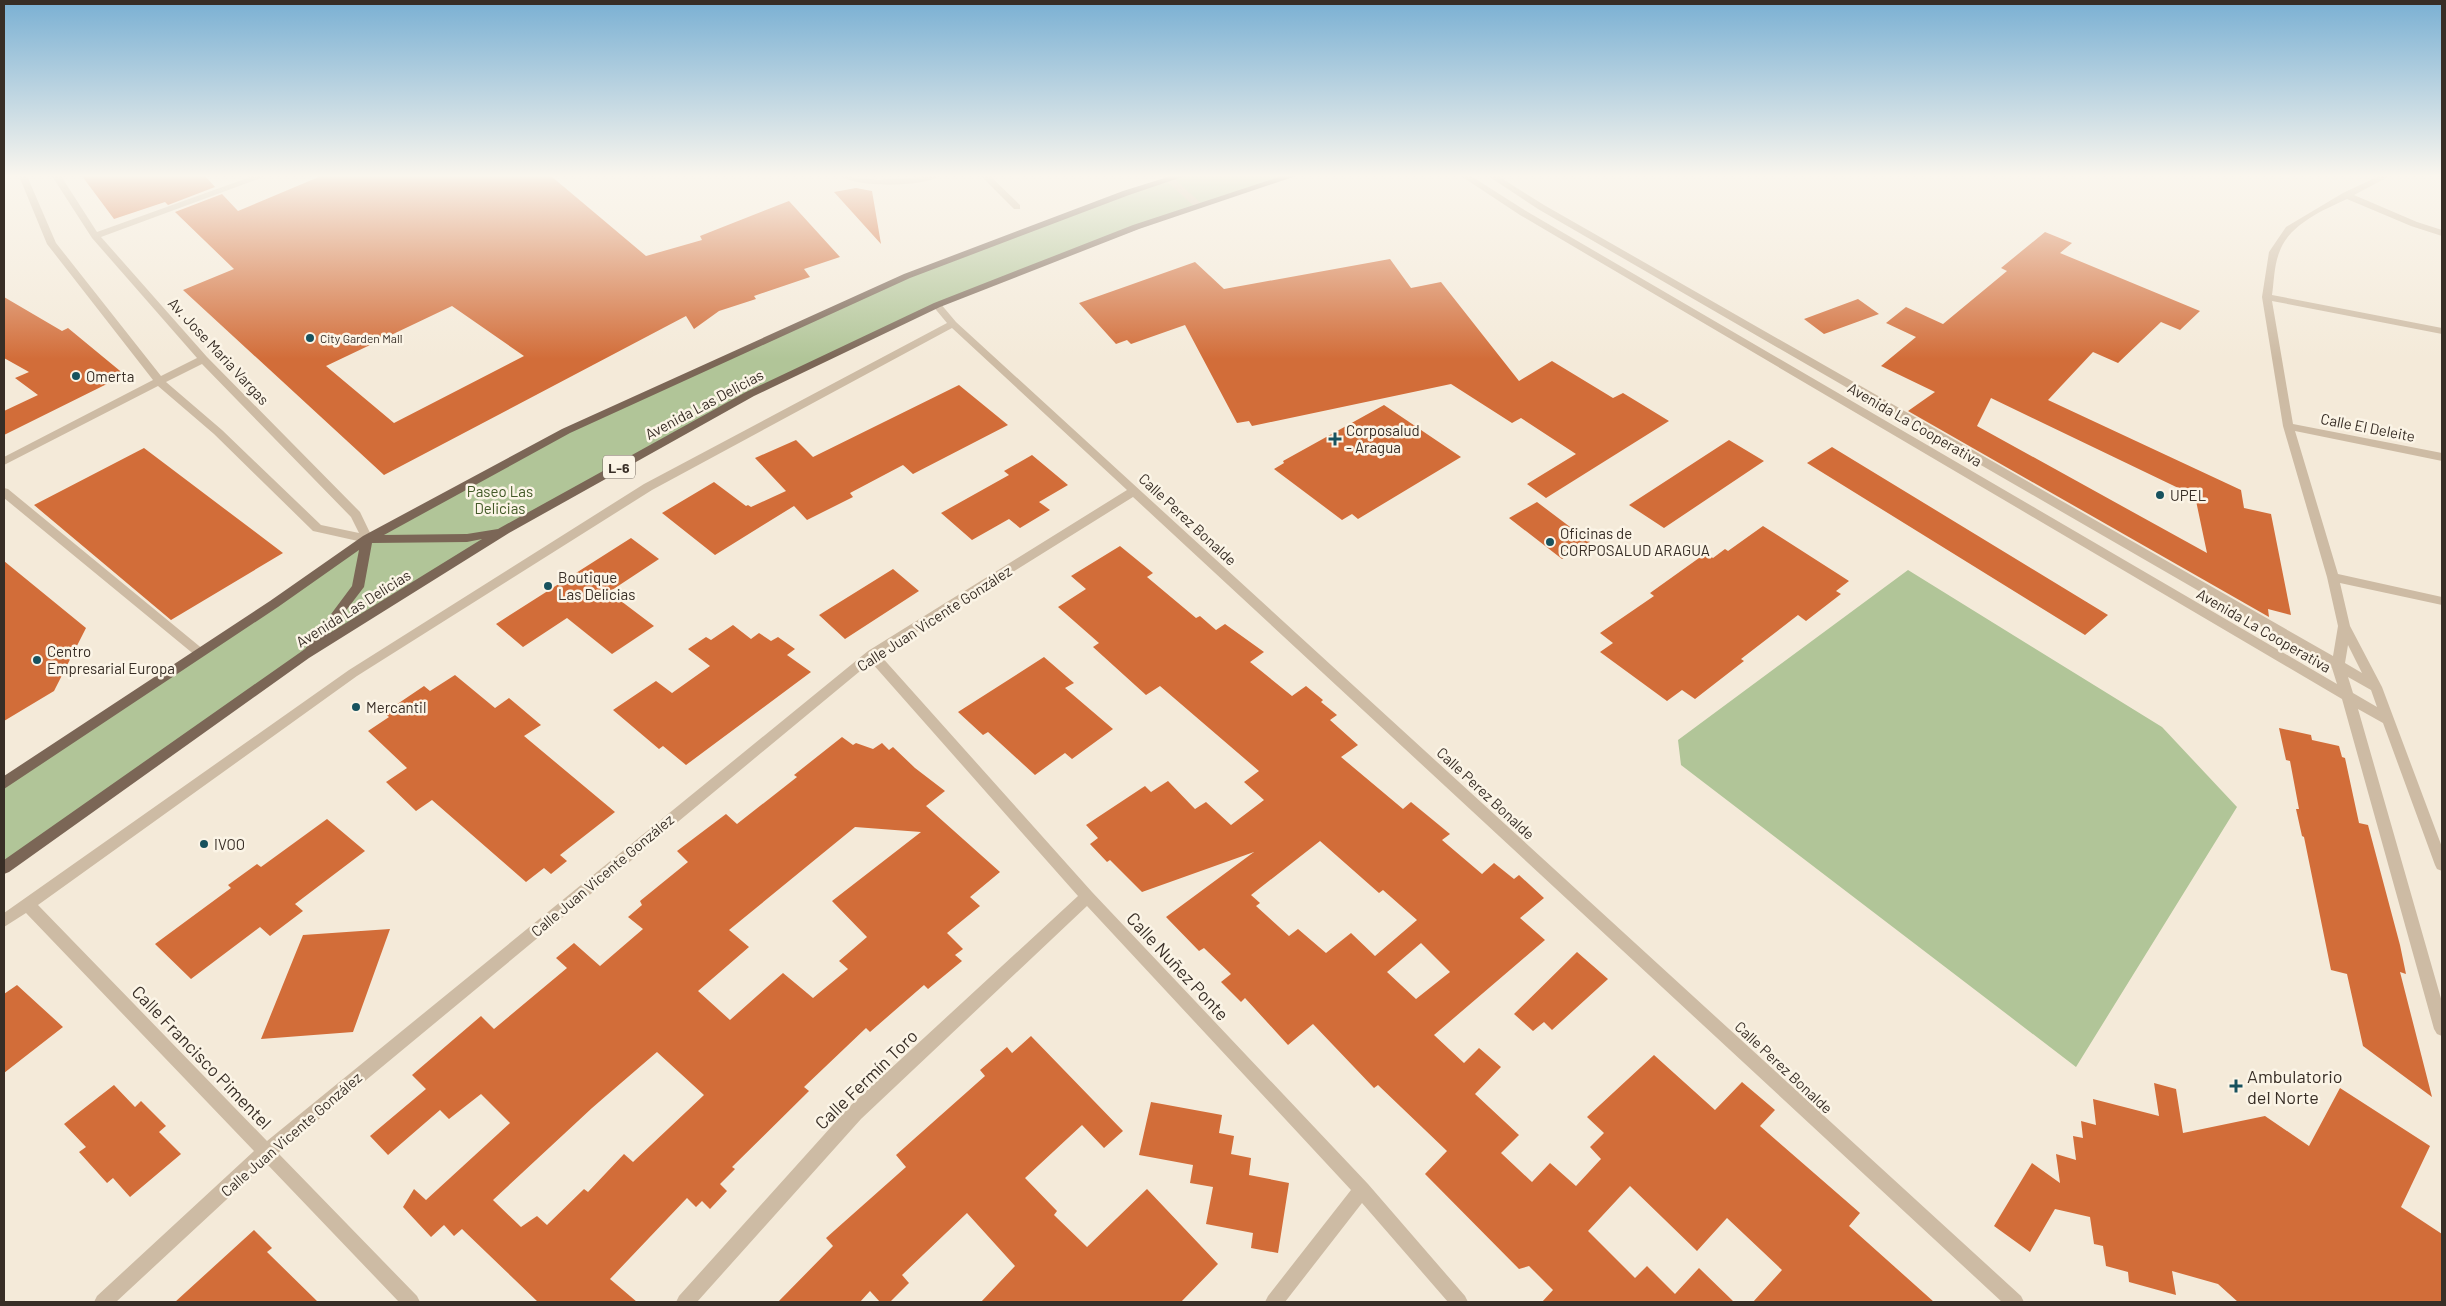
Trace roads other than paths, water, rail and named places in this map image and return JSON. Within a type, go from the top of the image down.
[{"type":"main road","name":"Avenida Las Delicias","points":[[4,783],[367,539],[566,431],[907,276],[1010,237]]},
{"type":"main road","name":"Avenida Las Delicias","points":[[4,868],[305,655],[505,530],[750,394],[937,305],[1113,237]]},
{"type":"main road","points":[[305,655],[358,587],[367,539],[467,538],[505,530]]},
{"type":"street","points":[[49,237],[52,244],[159,381],[218,432],[317,528],[367,539]]},
{"type":"street","name":"Av. Jose Maria Vargas","points":[[97,237],[203,359],[356,515],[367,539]]},
{"type":"street","name":"Avenida La Cooperativa","points":[[1564,237],[2388,720]]},
{"type":"street","name":"Avenida La Cooperativa","points":[[1592,237],[2338,667],[2349,698],[2442,1029]]},
{"type":"street","points":[[2284,237],[2274,252],[2267,297],[2288,426],[2333,577],[2344,626],[2376,687],[2442,865]]},
{"type":"street","points":[[2267,297],[2442,331]]},
{"type":"street","name":"Calle Perez Bonalde","points":[[937,305],[953,324],[2011,1301]]},
{"type":"street","points":[[4,921],[353,674],[640,493],[953,324]]},
{"type":"street","points":[[4,461],[203,359]]},
{"type":"street","name":"Calle El Deleite","points":[[2288,426],[2442,457]]},
{"type":"street","name":"Calle Juan Vicente González","points":[[103,1302],[266,1152],[872,654],[1134,491]]},
{"type":"street","points":[[4,492],[200,653]]},
{"type":"street","points":[[2333,577],[2442,601]]},
{"type":"street","points":[[2344,626],[2338,667],[2376,687]]},
{"type":"street","name":"Calle Nuñez Ponte","points":[[872,654],[1087,896],[1362,1190],[1460,1302]]},
{"type":"street","name":"Calle Fermín Toro","points":[[686,1302],[856,1114],[1087,896]]},
{"type":"street","name":"Calle Francisco Pimentel","points":[[27,904],[410,1302]]},
{"type":"street","points":[[1274,1302],[1362,1190]]},
{"type":"place","name":"City Garden Mall","points":[[310,338]]},
{"type":"place","name":"Omerta","points":[[76,376]]},
{"type":"place","name":"Corposalud - Aragua","points":[[1335,439]]},
{"type":"place","name":"UPEL","points":[[2160,495]]},
{"type":"place","name":"Oficinas de CORPOSALUD ARAGUA","points":[[1550,542]]},
{"type":"place","name":"Boutique Las Delicias","points":[[548,586]]},
{"type":"place","name":"Centro Empresarial Europa","points":[[37,660]]},
{"type":"place","name":"Mercantil","points":[[356,707]]},
{"type":"place","name":"IVOO","points":[[204,844]]},
{"type":"place","name":"Ambulatorio del Norte","points":[[2236,1086]]},
{"type":"park label","name":"Paseo Las Delicias","points":[[500,500]]}]
